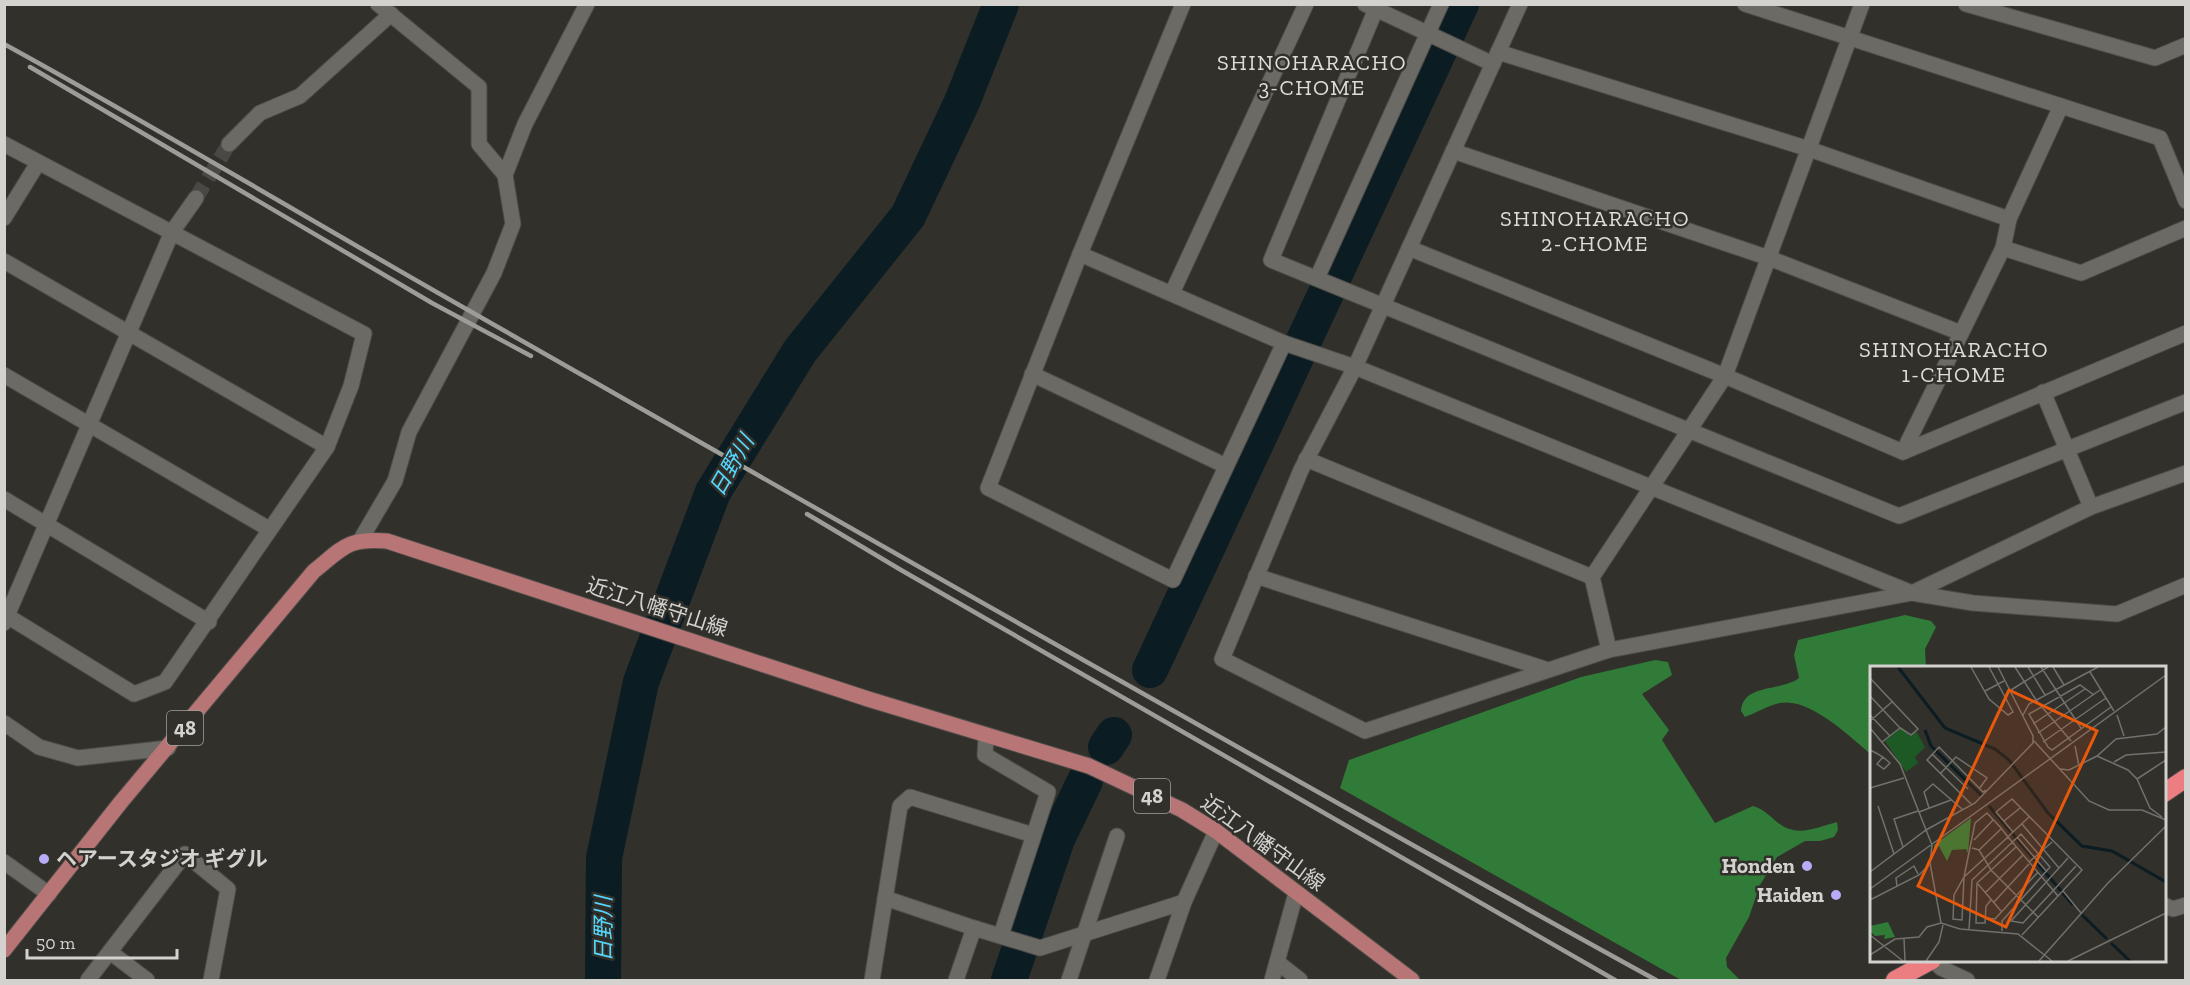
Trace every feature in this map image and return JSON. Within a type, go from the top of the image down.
[{"type":"highway","points":[[2166,792],[2186,778]]},
{"type":"highway","points":[[1895,981],[1930,961]]},
{"type":"main road","name":"近江八幡守山線","points":[[361,539],[387,540],[850,692],[1089,766],[1182,810],[1216,831],[1412,981]]},
{"type":"main road","name":"48","points":[[4,950],[121,802],[314,571],[349,543],[361,539]]},
{"type":"street","points":[[378,4],[479,87],[479,144],[505,175]]},
{"type":"street","points":[[361,539],[395,481],[409,432],[494,273],[513,224],[505,175],[525,123],[587,4]]},
{"type":"street","points":[[1183,4],[1080,254],[988,488],[1173,580],[1226,466],[1288,344]]},
{"type":"street","points":[[1172,293],[1306,4]]},
{"type":"street","points":[[1320,279],[1432,35],[1441,4]]},
{"type":"street","points":[[1520,4],[1355,367],[1306,459],[1222,659],[1365,731],[1545,669],[1609,650],[1912,593],[2091,507],[2186,473]]},
{"type":"street","points":[[1745,4],[2160,138],[2186,201]]},
{"type":"street","points":[[1609,650],[1592,577],[1725,376],[1862,4]]},
{"type":"street","points":[[1966,4],[2155,58],[2186,45]]},
{"type":"street","points":[[2008,219],[1809,149],[1452,44],[1373,6],[1271,260],[1899,516],[2186,402]]},
{"type":"street","points":[[229,144],[260,113],[300,96],[392,14]]},
{"type":"street","points":[[1903,452],[2003,248],[2008,219],[2061,106]]},
{"type":"street","points":[[4,144],[38,163],[172,232],[364,334],[351,386],[327,447],[165,682],[134,694],[6,618],[172,232],[196,198]]},
{"type":"street","points":[[1453,151],[1768,258],[1961,333]]},
{"type":"street","points":[[4,218],[38,163]]},
{"type":"street","points":[[2003,248],[2081,273],[2186,228]]},
{"type":"street","points":[[1409,248],[1725,376],[1903,452],[2186,333]]},
{"type":"street","points":[[1080,254],[1288,344],[1355,367],[1912,593],[1973,603],[2117,614],[2186,585]]},
{"type":"street","points":[[4,261],[327,447]]},
{"type":"street","points":[[1032,374],[1226,466]]},
{"type":"street","points":[[4,375],[269,530]]},
{"type":"street","points":[[2043,392],[2091,507]]},
{"type":"street","points":[[1306,459],[1592,577]]},
{"type":"street","points":[[4,499],[208,622]]},
{"type":"street","points":[[1256,576],[1545,669]]},
{"type":"street","points":[[4,723],[39,747],[78,758],[168,748]]},
{"type":"street","points":[[986,735],[985,755],[1048,792],[1033,835],[1006,937]]},
{"type":"street","points":[[872,981],[900,806],[910,797],[1033,835]]},
{"type":"street","points":[[1157,981],[1184,902],[1216,831]]},
{"type":"street","points":[[1069,981],[1117,836]]},
{"type":"street","points":[[88,981],[185,854],[228,889],[211,981]]},
{"type":"street","points":[[4,862],[49,894]]},
{"type":"street","points":[[1272,981],[1296,893]]},
{"type":"street","points":[[885,898],[1035,948],[1184,902]]},
{"type":"street","points":[[2166,906],[2173,909],[2186,905]]},
{"type":"street","points":[[956,981],[974,928]]},
{"type":"street","points":[[110,952],[147,981]]},
{"type":"street","points":[[1933,961],[1941,968],[1967,981]]},
{"type":"street","points":[[1277,962],[1300,981]]},
{"type":"green space","points":[[1905,615],[1931,621],[1936,627],[1925,649],[1926,666],[1870,666],[1870,753],[1842,729],[1804,706],[1780,703],[1745,717],[1741,711],[1743,702],[1755,692],[1783,685],[1799,678],[1794,655],[1798,640]]},
{"type":"green space","points":[[1655,660],[1668,662],[1672,675],[1642,694],[1669,730],[1662,740],[1715,823],[1753,806],[1791,830],[1813,829],[1837,822],[1838,830],[1834,837],[1820,841],[1805,841],[1777,857],[1760,885],[1749,917],[1726,958],[1727,967],[1740,980],[1681,980],[1340,788],[1349,760],[1581,677]]},
{"type":"waterway","name":"日野川","points":[[603,980],[604,858],[641,682],[713,492],[800,351],[908,216],[962,102],[1001,4]]},
{"type":"waterway","points":[[1150,670],[1461,4]]},
{"type":"waterway","points":[[1106,747],[1114,735]]},
{"type":"waterway","points":[[1009,980],[1057,839],[1085,781]]},
{"type":"tunnel","points":[[196,198],[229,144]]},
{"type":"railway","points":[[4,44],[1061,647],[1656,980]]},
{"type":"railway","points":[[30,67],[432,303],[531,356]]},
{"type":"railway","points":[[807,514],[1615,980]]},
{"type":"place","name":"ヘアースタジオ ギグル","points":[[44,859]]},
{"type":"place","name":"Honden","points":[[1807,866]]},
{"type":"place","name":"Haiden","points":[[1836,895]]},
{"type":"district","name":"SHINOHARACHO 3-CHOME","points":[[1312,74]]},
{"type":"district","name":"SHINOHARACHO 2-CHOME","points":[[1595,230]]},
{"type":"district","name":"SHINOHARACHO 1-CHOME","points":[[1954,362]]}]
